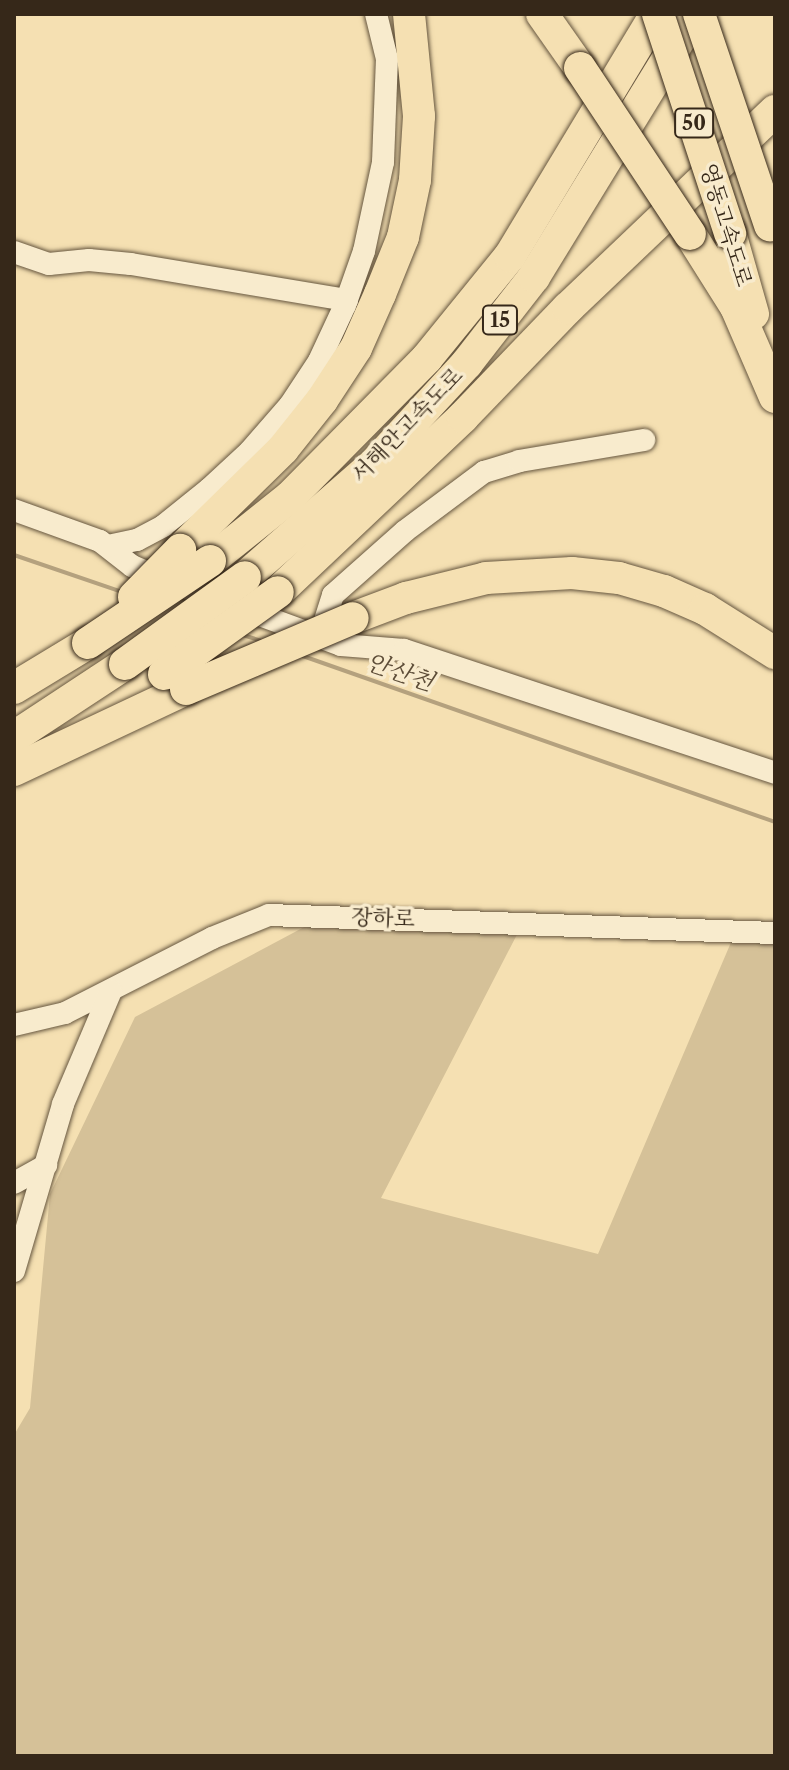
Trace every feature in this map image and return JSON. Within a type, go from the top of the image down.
[{"type":"highway","points":[[14,688],[88,643],[195,556],[322,400],[356,348],[403,237],[415,180],[419,116],[409,14]]},
{"type":"highway","points":[[542,14],[736,307],[775,395]]},
{"type":"highway","name":"서해안고속도로","points":[[195,556],[290,497],[427,358],[510,256],[657,14]]},
{"type":"highway","name":"영동고속도로","points":[[657,14],[730,233],[775,395]]},
{"type":"highway","name":"서해안고속도로","points":[[14,737],[125,664],[245,577],[373,465],[467,363],[534,277],[697,14]]},
{"type":"highway","name":"영동고속도로","points":[[697,14],[772,233]]},
{"type":"highway","points":[[14,770],[175,682],[278,592],[463,417],[568,308],[775,111]]},
{"type":"highway","points":[[14,759],[175,682],[406,598],[486,578],[572,573],[619,578],[664,591],[717,616],[775,653]]},
{"type":"street","points":[[108,546],[137,540],[163,526],[250,451],[298,394],[319,361],[347,300],[368,236],[383,162],[387,59],[376,14]]},
{"type":"street","points":[[14,252],[49,264],[89,260],[131,264],[347,300]]},
{"type":"street","points":[[320,636],[333,595],[405,531],[484,472],[519,461],[644,440]]},
{"type":"street","points":[[14,510],[108,546],[132,566],[170,582],[320,636],[365,649],[404,650],[775,773]]},
{"type":"street","name":"장하로","points":[[14,1025],[65,1013],[212,938],[269,915],[775,933]]},
{"type":"street","points":[[14,1271],[63,1104],[111,991]]},
{"type":"street","points":[[14,1183],[46,1165]]},
{"type":"shaded area","points":[[323,917],[525,919],[381,1198],[598,1254],[735,933],[775,938],[775,1756],[14,1756],[14,1435],[30,1408],[50,1194],[135,1017]]},
{"type":"waterway","name":"안산천","points":[[14,555],[122,592]]},
{"type":"waterway","name":"안산천","points":[[243,635],[261,641]]},
{"type":"waterway","name":"안산천","points":[[300,655],[775,822]]}]
